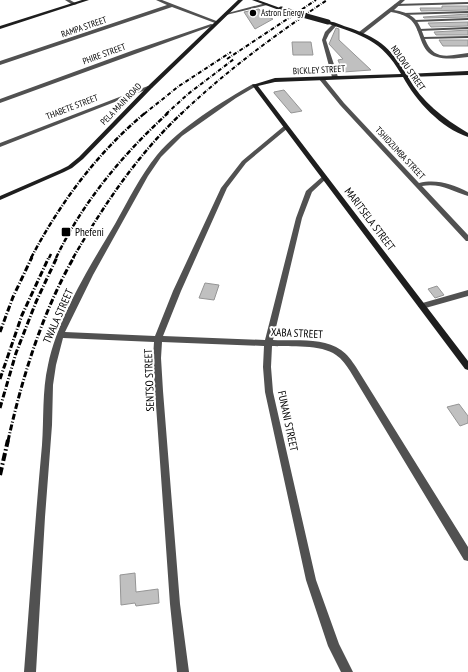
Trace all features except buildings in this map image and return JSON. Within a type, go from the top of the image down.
[{"type":"street","points":[[67,0],[75,4]]},
{"type":"street","points":[[0,28],[87,0]]},
{"type":"street","points":[[158,0],[215,24]]},
{"type":"street","name":"PELA MAIN ROAD","points":[[0,198],[70,167],[81,158],[150,87],[242,0]]},
{"type":"street","name":"NDLOVU STREET","points":[[254,0],[328,22],[361,34],[385,48],[416,93],[433,113],[468,135]]},
{"type":"street","points":[[361,34],[403,0]]},
{"type":"street","name":"RAMPA STREET","points":[[0,63],[172,5]]},
{"type":"street","points":[[390,10],[403,14],[415,21],[428,49],[432,54],[442,56],[468,56]]},
{"type":"street","name":"PHIRE STREET","points":[[0,101],[215,24]]},
{"type":"street","points":[[335,25],[327,33],[324,40],[335,77]]},
{"type":"street","name":"BICKLEY STREET","points":[[255,85],[275,80],[384,76],[468,69]]},
{"type":"street","name":"BICKLEY STREET","points":[[404,74],[468,73]]},
{"type":"street","name":"TSHIDZUMBA STREET","points":[[321,78],[342,104],[468,239]]},
{"type":"street","name":"MARITSELA STREET","points":[[255,85],[468,367]]},
{"type":"street","name":"TWALA STREET","points":[[30,672],[40,517],[48,425],[49,385],[52,365],[60,335],[89,275],[145,176],[159,156],[180,135],[234,97],[255,85]]},
{"type":"street","name":"THABETE STREET","points":[[0,145],[150,87]]},
{"type":"street","name":"SENTSO STREET","points":[[183,672],[175,604],[157,358],[158,339],[177,291],[224,188],[244,162],[286,127]]},
{"type":"street","name":"FUNANI STREET","points":[[325,177],[310,191],[299,218],[268,343],[267,367],[269,392],[311,580],[334,646],[347,672]]},
{"type":"street","points":[[417,185],[429,182],[442,183],[468,194]]},
{"type":"street","points":[[422,306],[468,293]]},
{"type":"street","name":"XABA STREET","points":[[60,335],[316,345],[329,347],[344,356],[468,556]]},
{"type":"lane","points":[[396,5],[468,3]]},
{"type":"lane","points":[[226,14],[266,4]]},
{"type":"lane","points":[[403,14],[468,12]]},
{"type":"lane","points":[[415,21],[468,19]]},
{"type":"lane","points":[[419,30],[468,28]]},
{"type":"lane","points":[[423,38],[468,37]]},
{"type":"railway","points":[[227,59],[316,0]]},
{"type":"railway","points":[[181,114],[215,83],[251,54],[327,0]]},
{"type":"railway","points":[[144,114],[179,86],[231,52]]},
{"type":"railway","points":[[166,114],[188,94],[234,59]]},
{"type":"railway","points":[[31,258],[67,198],[95,162],[145,113]]},
{"type":"railway","points":[[56,258],[78,218],[105,180],[135,145],[168,113]]},
{"type":"railway","points":[[73,258],[122,181],[150,146],[181,114]]},
{"type":"railway","points":[[49,258],[51,254]]},
{"type":"railway","points":[[0,332],[13,297],[32,257]]},
{"type":"railway","points":[[0,379],[22,315],[49,257]]},
{"type":"railway","points":[[0,408],[16,353],[36,302],[57,257]]},
{"type":"railway","points":[[8,441],[34,346],[52,301],[74,257]]},
{"type":"railway","points":[[0,475],[8,440]]},
{"type":"place","name":"Astron Energy","points":[[253,13]]},
{"type":"place","name":"Phefeni","points":[[66,232]]}]
